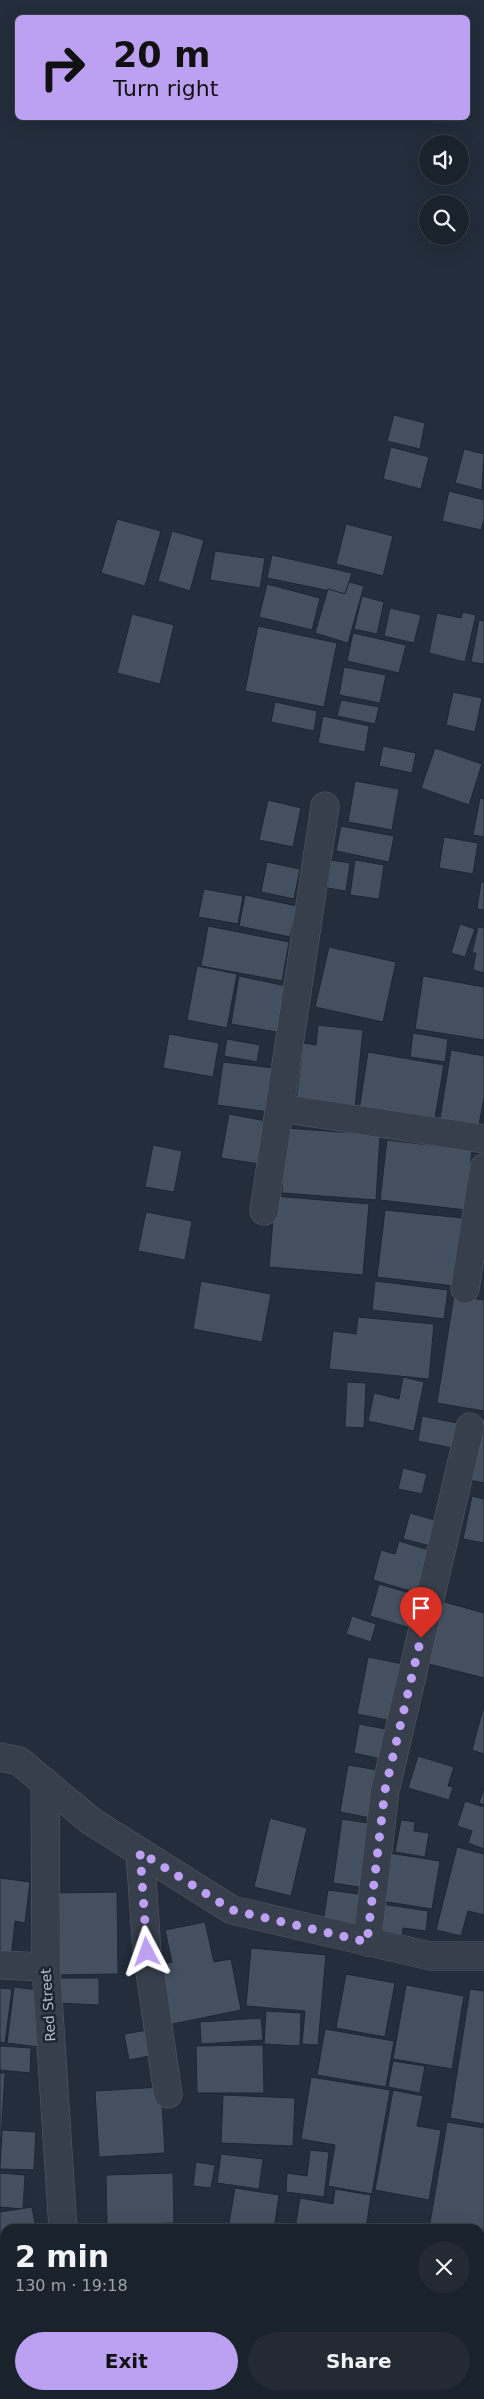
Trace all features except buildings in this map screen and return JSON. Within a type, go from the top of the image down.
[{"type":"street","points":[[264,1211],[325,806]]},
{"type":"street","points":[[280,1108],[484,1139]]},
{"type":"street","points":[[465,1289],[484,1168]]},
{"type":"street","points":[[367,1942],[385,1790],[470,1427]]},
{"type":"street","points":[[0,1758],[19,1761],[91,1821],[232,1910],[430,1956],[484,1956]]},
{"type":"street","name":"Red Street","points":[[45,1782],[46,1967],[63,2224]]},
{"type":"street","points":[[140,1852],[147,1952],[168,2094]]},
{"type":"street","points":[[0,1965],[46,1967]]},
{"type":"route","points":[[147,1952],[140,1852],[232,1910],[367,1942],[385,1790],[421,1638]]}]
